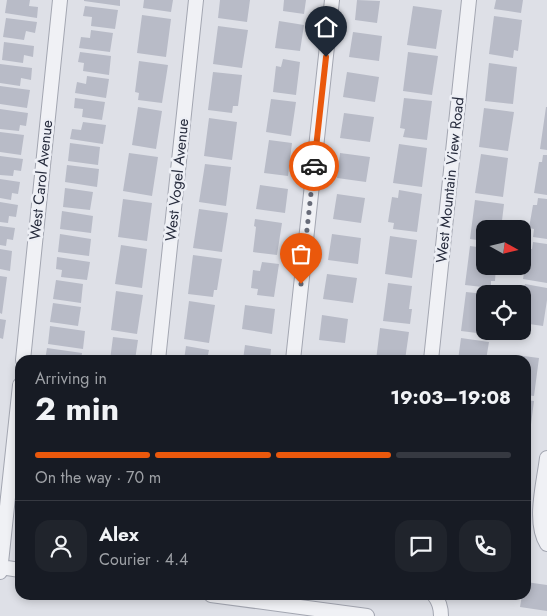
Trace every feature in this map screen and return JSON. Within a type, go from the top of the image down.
[{"type":"street","name":"West Carol Avenue","points":[[24,355],[60,0]]},
{"type":"street","name":"West Vogel Avenue","points":[[159,355],[196,0]]},
{"type":"street","points":[[294,355],[332,0]]},
{"type":"street","name":"West Mountain View Road","points":[[432,355],[469,0]]},
{"type":"street","points":[[0,572],[15,431]]},
{"type":"street","points":[[547,458],[540,520],[547,544]]},
{"type":"street","points":[[0,567],[15,569]]},
{"type":"street","points":[[273,600],[367,616]]},
{"type":"street","points":[[438,600],[441,616]]},
{"type":"building","points":[[7,0],[30,0],[29,6],[38,7],[37,18],[5,13]]},
{"type":"building","points":[[120,0],[120,6],[84,1]]},
{"type":"building","points":[[144,0],[173,0],[171,12],[143,8]]},
{"type":"building","points":[[220,0],[250,0],[247,22],[218,18]]},
{"type":"building","points":[[284,0],[306,0],[304,14],[283,11]]},
{"type":"building","points":[[357,0],[380,1],[377,23],[355,20]]},
{"type":"building","points":[[496,0],[523,0],[521,13],[494,9]]},
{"type":"building","points":[[85,6],[118,10],[115,29],[91,26],[92,17],[83,16]]},
{"type":"building","points":[[413,6],[442,10],[436,49],[407,45]]},
{"type":"building","points":[[142,15],[171,19],[166,57],[137,53]]},
{"type":"building","points":[[494,16],[522,20],[518,51],[514,50],[513,58],[489,54]]},
{"type":"building","points":[[6,18],[37,22],[35,33],[26,31],[24,40],[3,37]]},
{"type":"building","points":[[279,21],[304,25],[300,51],[275,48]]},
{"type":"building","points":[[218,26],[248,30],[242,68],[213,64]]},
{"type":"building","points":[[91,30],[113,33],[110,52],[79,48],[81,37],[90,38]]},
{"type":"building","points":[[353,32],[382,36],[379,61],[349,57]]},
{"type":"building","points":[[4,42],[34,46],[33,57],[24,55],[23,63],[2,60]]},
{"type":"building","points":[[80,52],[111,56],[109,75],[83,71],[84,63],[78,62]]},
{"type":"building","points":[[408,52],[438,56],[432,95],[403,91]]},
{"type":"building","points":[[283,59],[300,62],[296,95],[273,92],[276,66],[281,67]]},
{"type":"building","points":[[139,61],[168,65],[162,103],[138,100],[139,93],[135,92]]},
{"type":"building","points":[[489,63],[517,67],[513,104],[485,101]]},
{"type":"building","points":[[0,64],[32,68],[31,80],[21,78],[20,86],[0,83]]},
{"type":"building","points":[[213,72],[242,75],[238,106],[233,106],[232,113],[208,110]]},
{"type":"building","points":[[347,72],[379,77],[375,102],[343,97]]},
{"type":"building","points":[[87,76],[109,79],[106,98],[75,93],[77,82],[86,84]]},
{"type":"building","points":[[0,86],[30,90],[27,108],[0,104]]},
{"type":"building","points":[[75,98],[105,102],[102,120],[82,117],[83,109],[74,108]]},
{"type":"building","points":[[404,98],[432,101],[427,140],[403,137],[405,129],[400,128]]},
{"type":"building","points":[[271,99],[296,102],[291,136],[266,132]]},
{"type":"building","points":[[138,107],[162,111],[156,149],[132,145]]},
{"type":"building","points":[[547,107],[547,150],[540,149]]},
{"type":"building","points":[[484,108],[514,112],[508,151],[479,147]]},
{"type":"building","points":[[0,109],[28,113],[26,126],[20,125],[19,131],[0,129]]},
{"type":"building","points":[[344,113],[374,117],[370,142],[340,138]]},
{"type":"building","points":[[209,118],[237,122],[232,160],[204,156]]},
{"type":"building","points":[[83,122],[106,125],[103,144],[70,139],[72,129],[81,130]]},
{"type":"building","points":[[0,132],[24,135],[21,155],[0,152]]},
{"type":"building","points":[[269,140],[292,143],[288,176],[264,173]]},
{"type":"building","points":[[70,143],[100,147],[98,165],[68,161]]},
{"type":"building","points":[[399,144],[427,148],[422,187],[393,183]]},
{"type":"building","points":[[129,153],[158,157],[152,196],[123,191]]},
{"type":"building","points":[[340,153],[370,157],[366,182],[337,178]]},
{"type":"building","points":[[481,154],[508,158],[503,197],[475,193]]},
{"type":"building","points":[[543,155],[547,155],[547,195],[534,193],[539,162],[542,162]]},
{"type":"building","points":[[0,156],[23,159],[21,171],[14,170],[13,176],[0,175]]},
{"type":"building","points":[[205,164],[231,167],[226,206],[199,202]]},
{"type":"building","points":[[67,165],[99,169],[97,187],[65,182]]},
{"type":"building","points":[[0,179],[20,182],[18,194],[12,193],[11,200],[0,198]]},
{"type":"building","points":[[260,185],[288,189],[285,213],[256,209]]},
{"type":"building","points":[[65,188],[93,192],[90,210],[63,207]]},
{"type":"building","points":[[399,190],[422,194],[417,232],[393,229],[394,223],[388,222],[392,197],[398,198]]},
{"type":"building","points":[[337,194],[365,198],[361,223],[333,219]]},
{"type":"building","points":[[538,198],[547,199],[547,239],[533,237],[534,229],[531,228],[530,220],[533,205],[537,205]]},
{"type":"building","points":[[123,199],[152,203],[147,241],[118,237]]},
{"type":"building","points":[[475,200],[504,204],[502,220],[476,220],[476,240],[470,239]]},
{"type":"building","points":[[0,202],[18,205],[16,217],[9,216],[8,223],[0,222]]},
{"type":"building","points":[[199,209],[228,213],[222,252],[193,248]]},
{"type":"building","points":[[62,211],[93,216],[91,233],[60,229]]},
{"type":"building","points":[[255,219],[282,223],[277,255],[253,252]]},
{"type":"building","points":[[0,226],[15,228],[13,240],[7,239],[6,246],[0,245]]},
{"type":"building","points":[[60,234],[91,239],[89,256],[58,252]]},
{"type":"building","points":[[332,234],[361,238],[358,264],[328,260]]},
{"type":"building","points":[[390,236],[417,240],[412,278],[385,274]]},
{"type":"building","points":[[533,242],[547,244],[547,283],[523,279],[524,275],[531,275]]},
{"type":"building","points":[[121,245],[147,249],[142,288],[115,284]]},
{"type":"building","points":[[470,246],[476,247],[476,275],[495,275],[495,281],[491,281],[491,285],[465,285]]},
{"type":"building","points":[[0,249],[12,251],[10,271],[0,269]]},
{"type":"building","points":[[193,255],[222,259],[217,290],[214,290],[213,297],[188,294]]},
{"type":"building","points":[[57,257],[90,262],[87,280],[61,277],[62,270],[56,269]]},
{"type":"building","points":[[262,262],[279,264],[274,297],[257,295],[258,289],[251,288],[253,270],[260,271]]},
{"type":"building","points":[[327,274],[357,278],[353,303],[323,299]]},
{"type":"building","points":[[0,276],[7,277],[2,314],[0,313]]},
{"type":"building","points":[[56,280],[83,284],[81,303],[53,299]]},
{"type":"building","points":[[388,283],[412,286],[409,309],[412,309],[410,324],[383,321]]},
{"type":"building","points":[[531,285],[547,288],[543,326],[531,324]]},
{"type":"building","points":[[116,291],[143,295],[137,334],[111,330]]},
{"type":"building","points":[[466,292],[476,293],[476,333],[461,331]]},
{"type":"building","points":[[189,301],[215,305],[209,343],[184,339]]},
{"type":"building","points":[[53,303],[81,307],[78,326],[50,322]]},
{"type":"building","points":[[245,305],[275,309],[272,334],[242,329]]},
{"type":"building","points":[[322,315],[348,319],[345,343],[319,340]]},
{"type":"building","points":[[0,319],[6,320],[3,339],[0,338]]},
{"type":"building","points":[[50,326],[85,331],[83,349],[48,344]]},
{"type":"building","points":[[380,328],[409,332],[406,355],[377,355]]},
{"type":"building","points":[[113,337],[138,340],[136,355],[111,355]]},
{"type":"building","points":[[461,338],[489,342],[487,355],[459,355]]},
{"type":"building","points":[[245,345],[271,349],[270,355],[244,355]]},
{"type":"building","points":[[186,346],[209,350],[208,355],[185,355]]},
{"type":"building","points":[[47,348],[82,353],[82,355],[46,355]]},
{"type":"building","points":[[531,357],[539,358],[534,396],[531,396]]},
{"type":"building","points":[[531,401],[534,401],[531,424]]},
{"type":"building","points":[[531,583],[547,585],[547,611],[520,607],[521,600],[531,600]]},
{"type":"way so far","points":[[301,284],[314,166]]},
{"type":"route","points":[[314,166],[326,57]]}]
